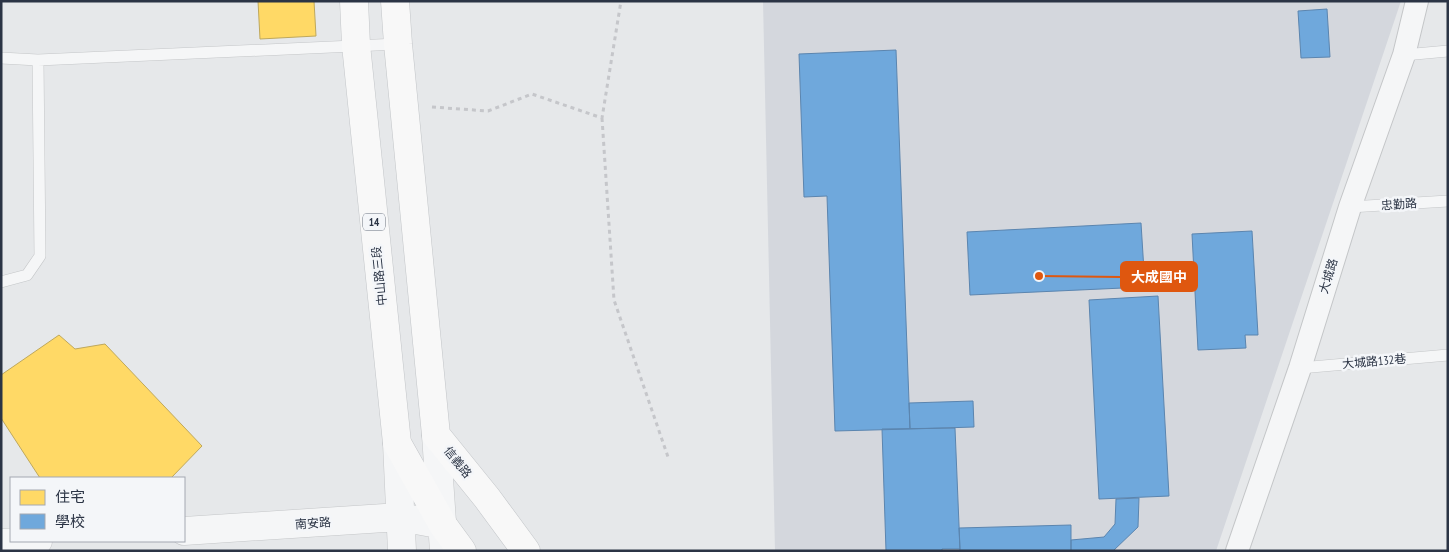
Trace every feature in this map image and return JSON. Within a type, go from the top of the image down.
[{"type":"main road","name":"中山路三段","points":[[354,1],[356,45],[397,443]]},
{"type":"main road","points":[[395,1],[436,435]]},
{"type":"main road","name":"信義路","points":[[397,443],[436,435],[487,498],[526,551]]},
{"type":"main road","name":"14","points":[[397,443],[443,538],[462,551]]},
{"type":"street","name":"大城路","points":[[1237,551],[1300,368],[1350,207],[1404,55],[1417,1]]},
{"type":"street","points":[[436,435],[443,538]]},
{"type":"street","name":"中山路三段","points":[[397,443],[402,551]]},
{"type":"street","name":"南安路","points":[[185,531],[400,517],[443,538]]},
{"type":"street","points":[[1,543],[20,542]]},
{"type":"lane","points":[[1,58],[38,60],[398,44]]},
{"type":"lane","points":[[1404,55],[1448,51]]},
{"type":"lane","points":[[1,282],[27,275],[40,256],[38,60]]},
{"type":"lane","name":"忠勤路","points":[[1350,207],[1448,201]]},
{"type":"lane","name":"大城路132巷","points":[[1300,368],[1448,355]]},
{"type":"path","points":[[621,1],[602,118],[614,300],[668,457]]},
{"type":"path","points":[[404,106],[488,111],[532,94],[602,118]]},
{"type":"shaded area","points":[[763,1],[1401,1],[1216,551],[775,551]]},
{"type":"building: 住宅","points":[[258,1],[314,1],[316,36],[260,39]]},
{"type":"building: 住宅","points":[[59,335],[75,349],[105,344],[202,446],[172,477],[39,477],[1,418],[1,375]]},
{"type":"building: 學校","points":[[1327,9],[1330,57],[1301,58],[1298,11]]},
{"type":"building: 學校","points":[[896,50],[910,429],[835,431],[827,196],[804,197],[799,54]]},
{"type":"building: 學校","points":[[1141,223],[1145,287],[970,295],[967,232]]},
{"type":"building: 學校","points":[[1252,231],[1258,335],[1245,335],[1246,348],[1198,350],[1192,234]]},
{"type":"building: 學校","points":[[1158,296],[1169,496],[1099,499],[1089,300]]},
{"type":"building: 學校","points":[[973,401],[974,427],[910,429],[909,403]]},
{"type":"building: 學校","points":[[955,428],[960,549],[942,549],[942,551],[886,551],[882,429]]},
{"type":"building: 學校","points":[[1139,498],[1138,527],[1113,551],[1071,551],[1071,540],[1104,537],[1115,524],[1116,499]]},
{"type":"building: 學校","points":[[1071,525],[1071,551],[960,551],[959,528]]},
{"type":"place","name":"大成國中","points":[[1039,276]]}]
